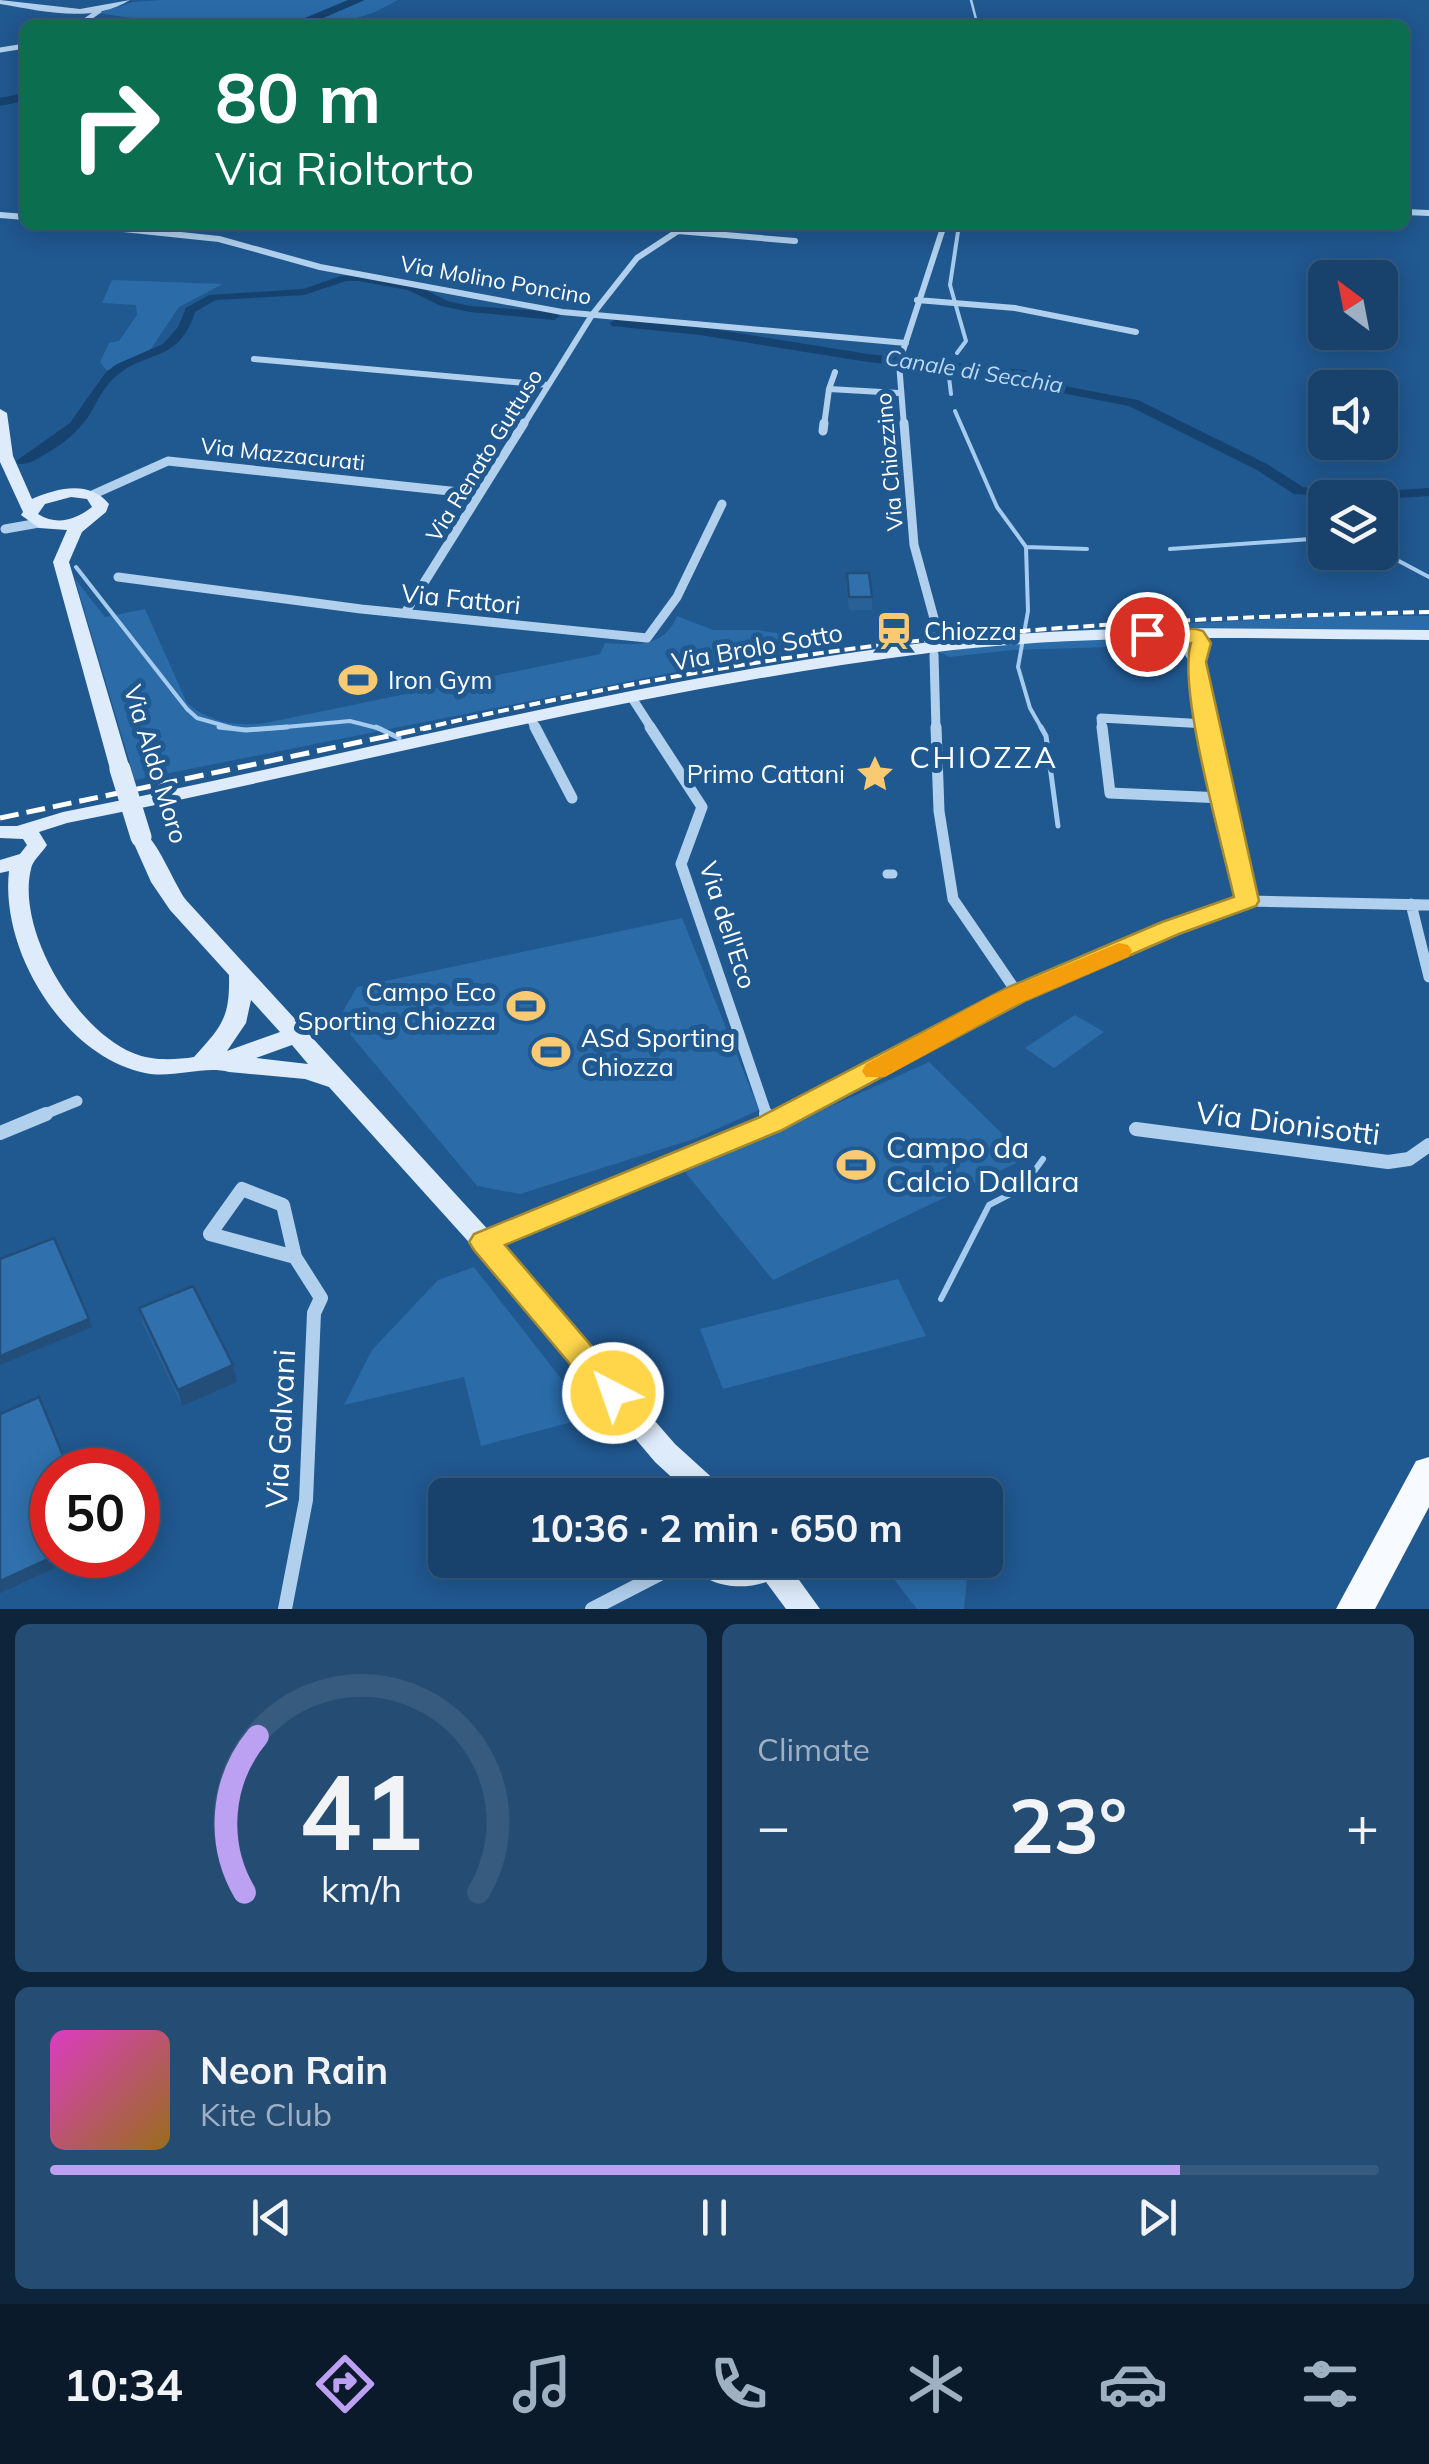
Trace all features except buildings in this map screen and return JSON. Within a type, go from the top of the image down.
[{"type":"main road","points":[[0,415],[6,460],[35,518],[54,532],[65,549],[75,530],[101,504],[92,495],[71,492],[48,496],[22,491]]},
{"type":"main road","points":[[35,518],[48,496]]},
{"type":"main road","points":[[35,518],[87,519]]},
{"type":"main road","name":"Via Aldo Moro","points":[[65,549],[61,562],[64,577],[141,836],[162,882],[178,905],[484,1242],[665,1453],[692,1478]]},
{"type":"main road","name":"Via Brolo Sotto","points":[[30,836],[106,810],[632,698],[844,659],[1023,638],[1147,634],[1190,647],[1226,635],[1429,636]]},
{"type":"main road","points":[[0,832],[30,836],[32,854],[10,865],[14,875],[13,908]]},
{"type":"main road","points":[[0,883],[13,908],[28,964],[43,987],[89,1036],[117,1055],[148,1066],[202,1063],[306,1072],[340,1082]]},
{"type":"main road","points":[[202,1063],[235,1030],[240,1016],[240,973]]},
{"type":"main road","points":[[202,1063],[244,1054],[297,1034]]},
{"type":"main road","points":[[1355,1609],[1429,1472]]},
{"type":"main road","points":[[784,1578],[805,1609]]},
{"type":"street","points":[[86,20],[126,0]]},
{"type":"street","points":[[0,2],[75,12],[99,11]]},
{"type":"street","name":"Via Molino Poncino","points":[[133,230],[219,239],[320,268],[592,315],[906,344]]},
{"type":"street","name":"Via Chiozzino","points":[[935,622],[914,545],[899,361],[942,230]]},
{"type":"street","points":[[677,231],[795,242]]},
{"type":"street","name":"Via Renato Guttuso","points":[[405,613],[592,315],[638,258],[677,231]]},
{"type":"street","points":[[917,300],[1050,313],[1136,332]]},
{"type":"street","points":[[254,359],[548,385]]},
{"type":"street","points":[[823,431],[835,372]]},
{"type":"street","points":[[829,389],[899,394]]},
{"type":"street","name":"Via Mazzacurati","points":[[92,495],[168,461],[478,494]]},
{"type":"street","name":"Via Fattori","points":[[118,576],[405,613],[648,638],[670,606],[722,504]]},
{"type":"street","points":[[3,531],[35,518]]},
{"type":"street","points":[[1190,647],[1247,901]]},
{"type":"street","points":[[934,655],[939,811],[952,899],[1018,994]]},
{"type":"street","name":"Via dell'Eco","points":[[632,698],[702,807],[681,864],[770,1124]]},
{"type":"street","points":[[1206,724],[1101,718],[1110,793],[1223,798]]},
{"type":"street","points":[[530,719],[572,798]]},
{"type":"street","points":[[484,1242],[770,1124],[1018,994],[1170,928],[1247,901],[1429,905]]},
{"type":"street","points":[[1410,904],[1429,977]]},
{"type":"street","points":[[0,1133],[78,1102]]},
{"type":"street","name":"Via Dionisotti","points":[[1136,1129],[1388,1162],[1409,1159],[1429,1145]]},
{"type":"street","name":"Via Galvani","points":[[285,1609],[298,1565],[305,1520],[314,1314],[321,1298],[295,1258],[284,1205],[242,1189],[210,1234],[295,1258]]},
{"type":"street","points":[[592,1609],[652,1578]]},
{"type":"shaded area","points":[[398,0],[350,20],[145,20],[98,13],[133,2]]},
{"type":"shaded area","points":[[112,280],[223,284],[179,307],[150,350],[107,371],[100,362],[109,343],[119,341],[137,315],[136,305],[102,303]]},
{"type":"shaded area","points":[[75,579],[105,617],[145,609],[187,703],[214,719],[244,724],[265,723],[600,654],[605,643],[638,644],[657,639],[677,616],[713,630],[758,630],[844,644],[741,659],[135,780]]},
{"type":"shaded area","points":[[1322,616],[1429,616],[1429,630],[1130,627]]},
{"type":"shaded area","points":[[1151,639],[1169,645],[1013,650],[949,657],[940,652],[1031,640]]},
{"type":"shaded area","name":"ASd Sporting Chiozza","points":[[682,918],[759,1110],[697,1138],[520,1194],[477,1186],[338,1020],[357,987]]},
{"type":"shaded area","points":[[1075,1015],[1104,1032],[1054,1068],[1025,1048]]},
{"type":"shaded area","name":"Campo da Calcio Dallara","points":[[929,1062],[1027,1158],[773,1280],[685,1172]]},
{"type":"shaded area","points":[[474,1267],[591,1417],[481,1446],[464,1377],[344,1405],[372,1350],[438,1280]]},
{"type":"shaded area","points":[[898,1279],[926,1336],[723,1389],[700,1329]]},
{"type":"shaded area","points":[[893,1578],[967,1578],[964,1609],[917,1609]]},
{"type":"waterway","points":[[308,20],[359,0]]},
{"type":"waterway","points":[[971,0],[976,19],[988,20]]},
{"type":"waterway","points":[[0,102],[20,98]]},
{"type":"waterway","points":[[957,353],[966,341],[950,285],[958,230]]},
{"type":"waterway","name":"Canale di Secchia","points":[[23,461],[75,426],[110,375],[177,339],[190,310],[213,297],[304,292],[345,278],[358,278],[411,287],[445,304],[470,309],[554,316]]},
{"type":"waterway","name":"Canale di Secchia","points":[[616,323],[700,331],[868,358],[1024,374],[1066,390],[1133,403],[1262,467],[1299,491],[1354,497],[1429,492]]},
{"type":"waterway","points":[[948,369],[951,394]]},
{"type":"waterway","points":[[955,411],[997,507],[1026,547]]},
{"type":"waterway","points":[[1170,549],[1308,539]]},
{"type":"waterway","points":[[1026,547],[1087,549]]},
{"type":"waterway","points":[[1026,547],[1028,611],[1018,667],[1030,708],[1042,729]]},
{"type":"waterway","points":[[1398,561],[1429,577]]},
{"type":"waterway","points":[[76,567],[187,709],[197,718],[235,729]]},
{"type":"waterway","points":[[280,728],[350,721],[379,729]]},
{"type":"waterway","points":[[219,727],[235,729]]},
{"type":"waterway","points":[[280,728],[287,727]]},
{"type":"waterway","points":[[1041,727],[1046,736],[1058,826]]},
{"type":"waterway","points":[[235,729],[280,728]]},
{"type":"waterway","points":[[264,729],[280,728]]},
{"type":"waterway","points":[[379,729],[399,738]]},
{"type":"waterway","points":[[941,1299],[989,1205],[1022,1188],[1043,1159]]},
{"type":"tunnel","points":[[934,654],[935,622]]},
{"type":"railway","points":[[420,729],[658,680],[898,643],[1164,622],[1429,612]]},
{"type":"railway","points":[[0,818],[431,727]]},
{"type":"slow traffic","points":[[876,1071],[1002,1001],[1119,951]]},
{"type":"place","name":"Chiozza","points":[[894,631]]},
{"type":"place","name":"Iron Gym","points":[[358,680]]},
{"type":"place","name":"Primo Cattani","points":[[875,774]]},
{"type":"place","name":"Campo Eco Sporting Chiozza","points":[[526,1006]]},
{"type":"place","name":"ASd Sporting Chiozza","points":[[551,1052]]},
{"type":"place","name":"Campo da Calcio Dallara","points":[[856,1165]]},
{"type":"district","name":"CHIOZZA","points":[[984,758]]},
{"type":"route","points":[[613,1393],[484,1242],[770,1124],[1002,1001],[1170,928],[1247,901],[1206,724],[1196,662],[1201,643],[1196,636],[1147,634]]}]
